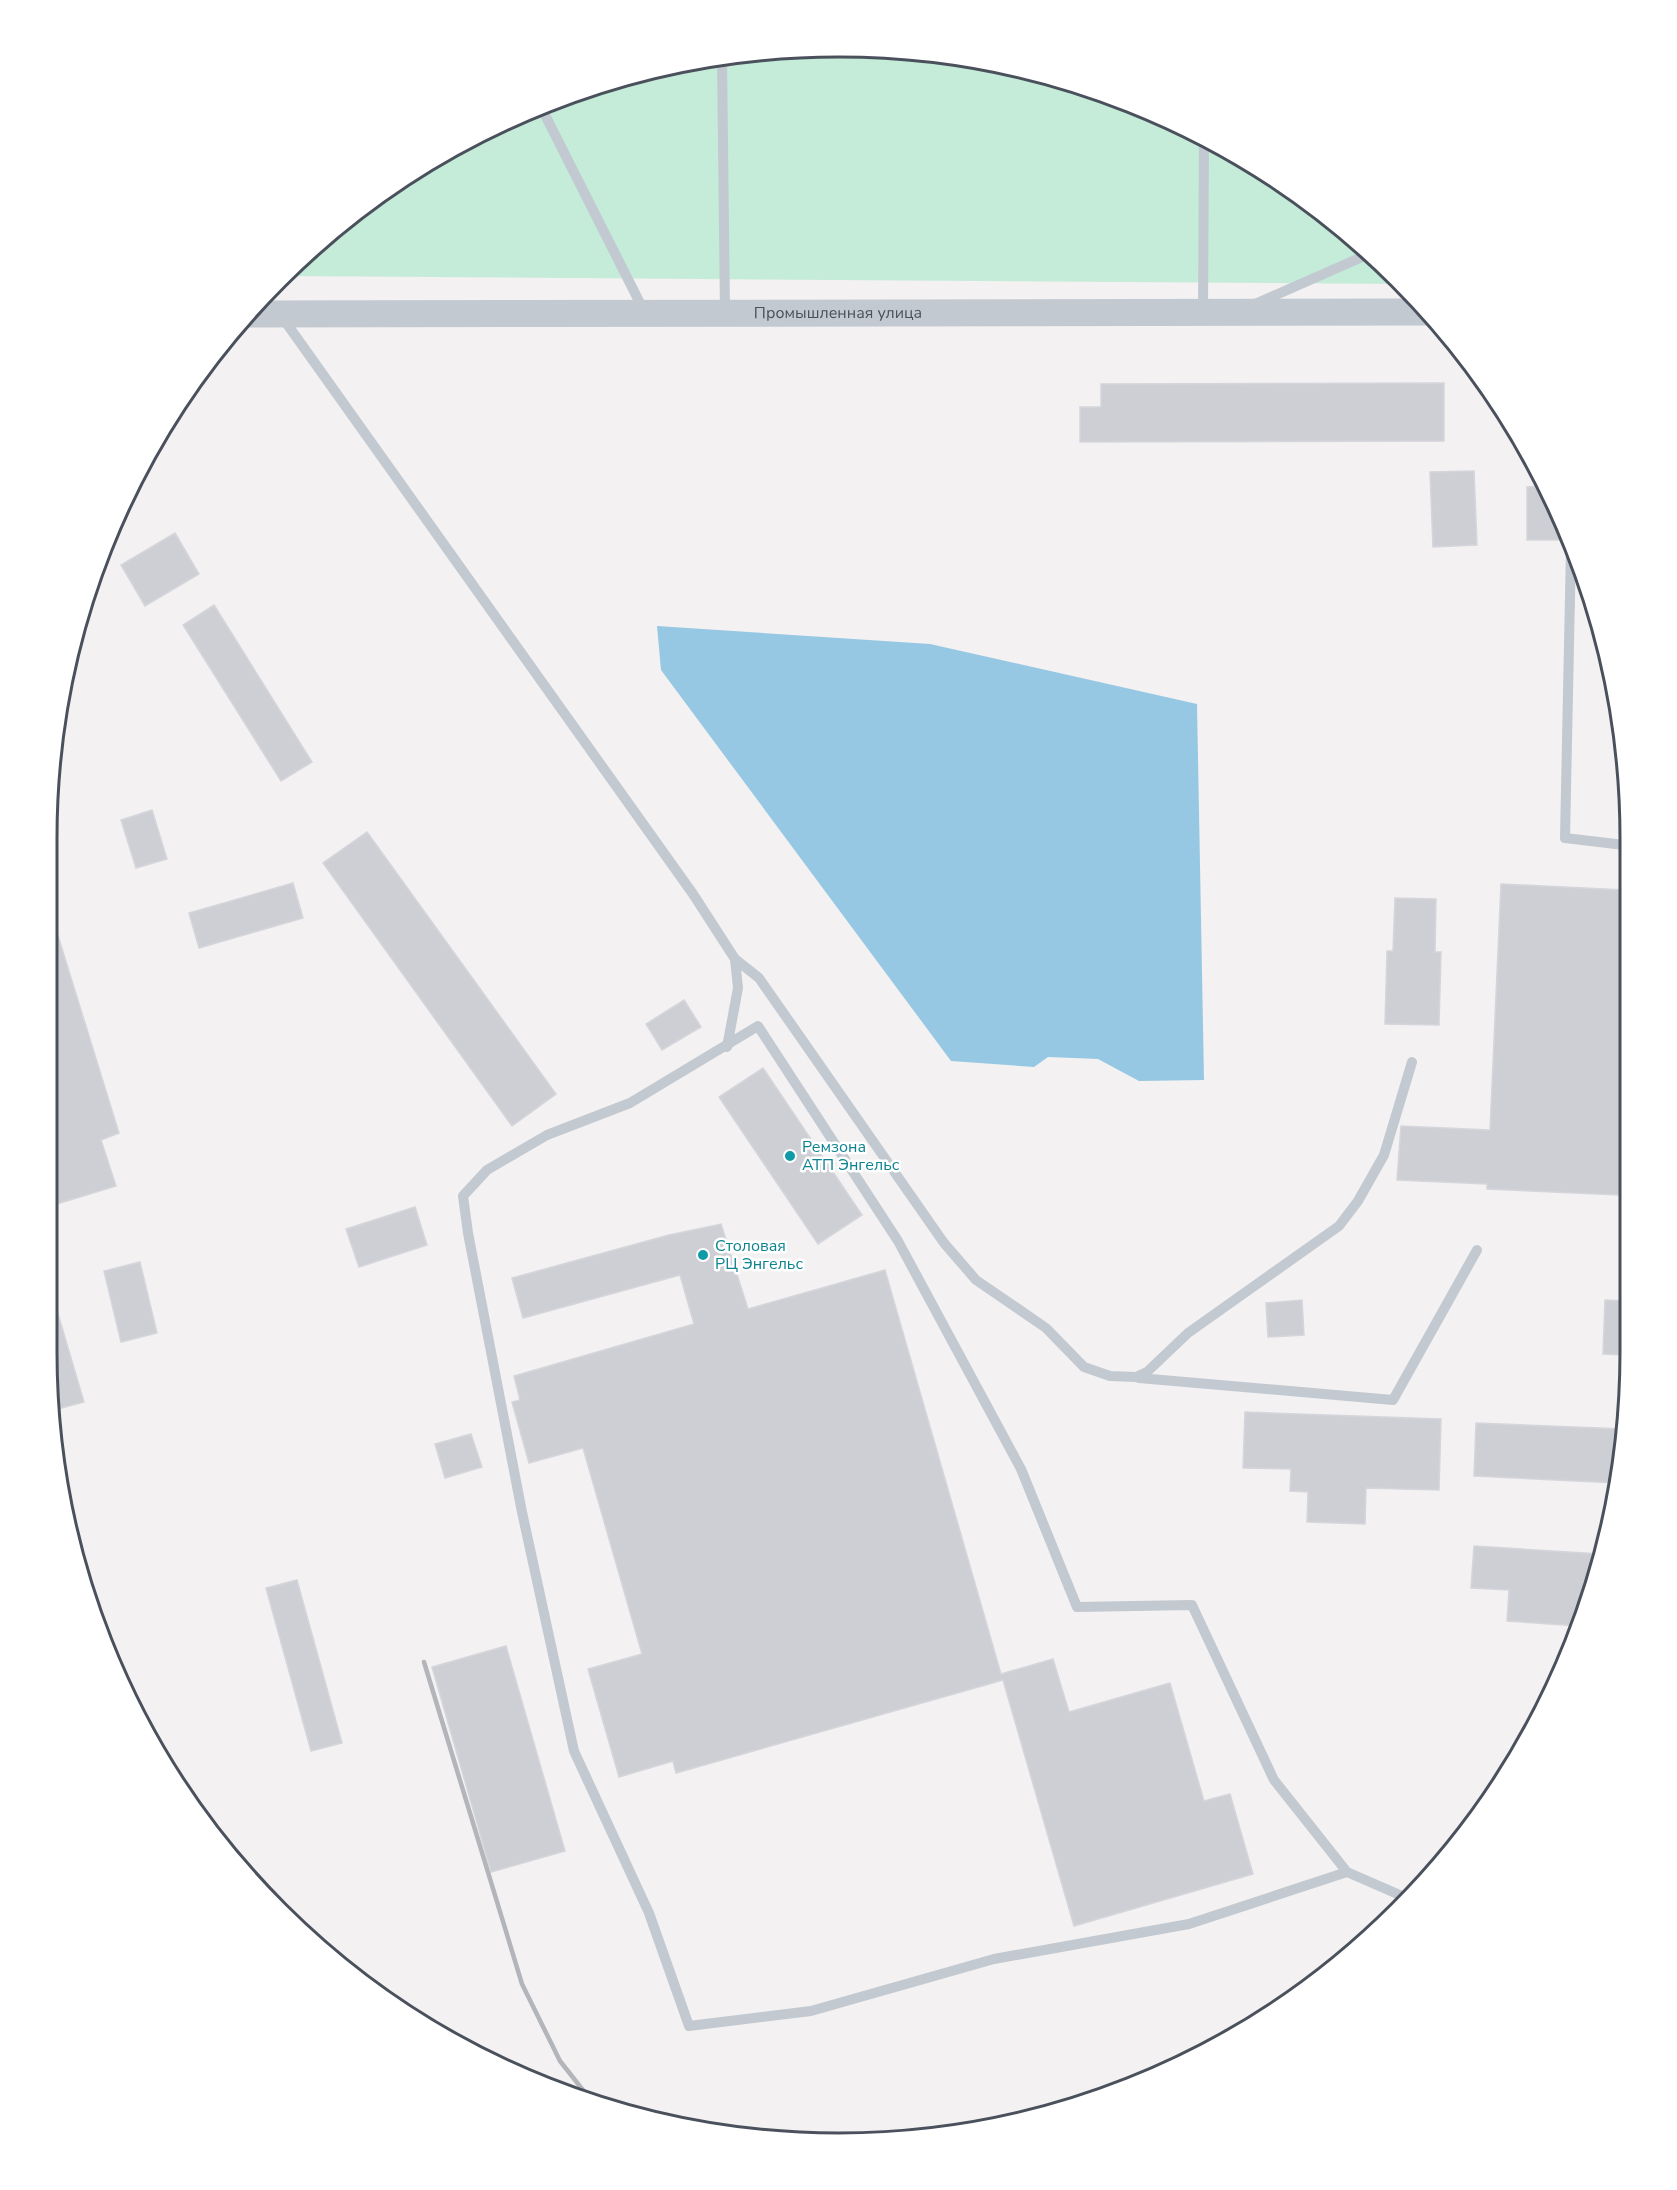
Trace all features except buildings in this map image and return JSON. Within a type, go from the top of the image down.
[{"type":"street","name":"Промышленная улица","points":[[260,314],[1416,312]]},
{"type":"lane","points":[[722,66],[725,314]]},
{"type":"lane","points":[[544,114],[645,314]]},
{"type":"lane","points":[[1203,313],[1204,149]]},
{"type":"lane","points":[[1235,313],[1361,258]]},
{"type":"lane","points":[[280,314],[693,894],[735,959],[759,978],[944,1244],[976,1280],[1046,1328],[1084,1367],[1110,1376],[1393,1400],[1477,1250]]},
{"type":"lane","points":[[1571,565],[1565,838],[1620,845]]},
{"type":"lane","points":[[727,1047],[738,988],[735,959]]},
{"type":"lane","points":[[1347,1872],[1189,1924],[994,1959],[811,2011],[689,2026],[649,1913],[574,1751],[522,1512],[468,1233],[463,1196],[487,1170],[547,1135],[630,1104],[727,1047],[758,1026],[898,1240],[1021,1469],[1077,1607],[1192,1605],[1274,1780],[1347,1872],[1400,1895]]},
{"type":"lane","points":[[1136,1377],[1147,1372],[1188,1333],[1339,1226],[1358,1201],[1384,1155],[1412,1062]]},
{"type":"green space","points":[[838,57],[941,64],[991,72],[1090,98],[1138,116],[1229,162],[1273,189],[1314,218],[1389,284],[296,276],[363,218],[404,189],[448,162],[539,116],[587,98],[686,72],[736,64]]},
{"type":"water","points":[[657,626],[930,644],[1197,704],[1204,1080],[1139,1081],[1098,1059],[1048,1057],[1034,1067],[951,1061],[661,670]]},
{"type":"railway","points":[[424,1662],[522,1984],[560,2061],[583,2091]]},
{"type":"place","name":"Ремзона АТП Энгельс","points":[[790,1156]]},
{"type":"place","name":"Столовая РЦ Энгельс","points":[[703,1255]]}]
